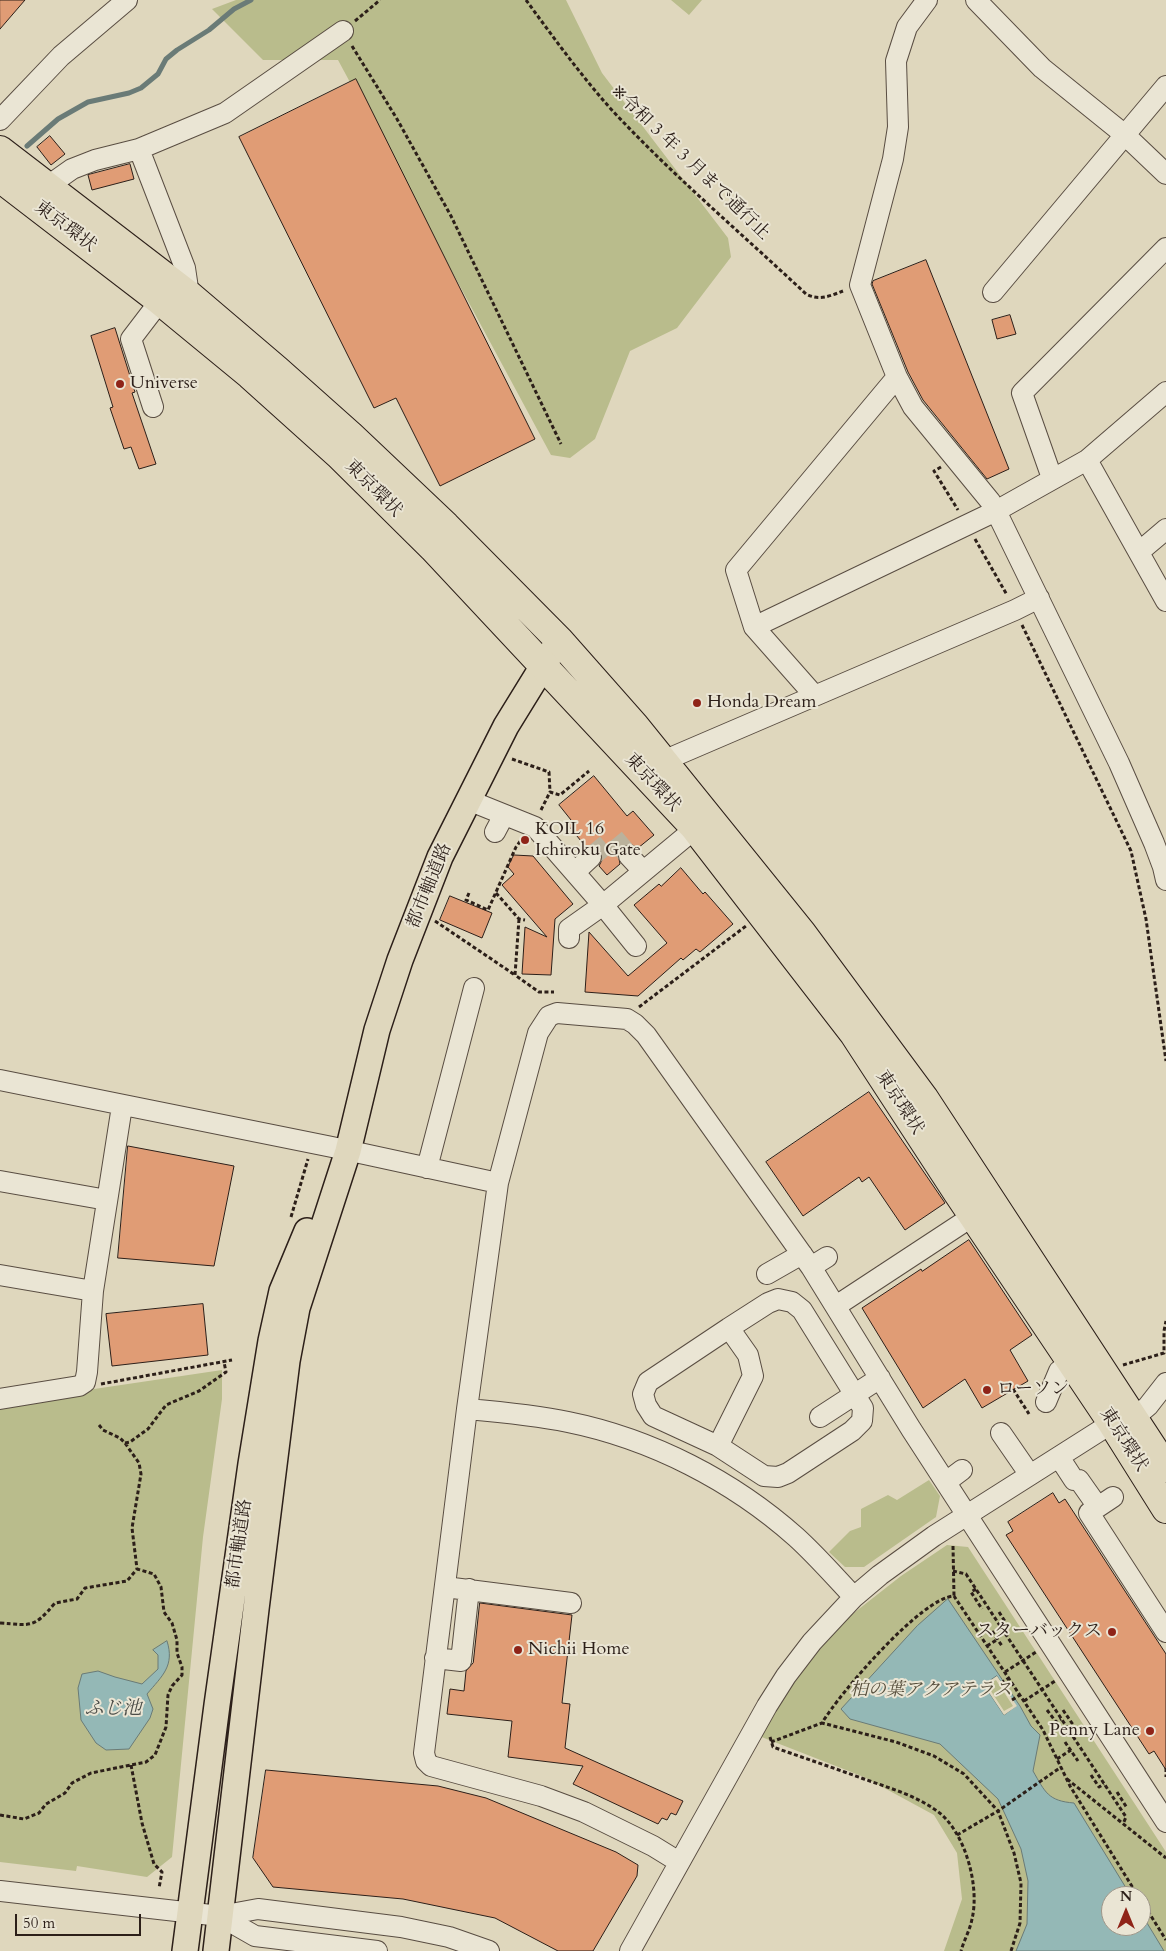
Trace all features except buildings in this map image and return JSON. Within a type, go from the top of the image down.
[{"type":"highway","name":"東京環状","points":[[0,150],[189,295],[350,435],[446,526],[559,640],[651,764],[694,827],[854,1034],[1071,1362],[1166,1468]]},
{"type":"highway","name":"東京環状","points":[[0,178],[160,301],[250,375],[339,455],[433,548],[543,664],[651,764],[802,933],[924,1098],[1102,1371],[1123,1420],[1166,1509]]},
{"type":"main road","name":"都市軸道路","points":[[216,1951],[287,1361],[297,1308],[348,1151],[377,1030],[400,960],[440,857],[506,726],[559,640]]},
{"type":"main road","name":"都市軸道路","points":[[184,1951],[249,1481],[282,1291],[311,1222],[348,1151]]},
{"type":"street","points":[[0,120],[62,56],[127,0]]},
{"type":"street","points":[[927,0],[907,27],[896,61],[898,127],[893,159],[860,285],[897,378],[913,407],[990,501],[996,511],[1135,797],[1164,867],[1166,880]]},
{"type":"street","points":[[976,0],[1042,68],[1125,135],[1166,174]]},
{"type":"street","points":[[48,186],[72,169],[95,160],[139,149],[225,113],[343,31]]},
{"type":"street","points":[[993,292],[1166,86]]},
{"type":"street","points":[[139,149],[185,268],[189,295]]},
{"type":"street","points":[[1052,478],[1022,393],[1166,248]]},
{"type":"street","points":[[153,407],[131,340],[160,301]]},
{"type":"street","points":[[814,695],[754,627],[736,570],[897,378]]},
{"type":"street","points":[[754,627],[996,511],[1087,460],[1166,392]]},
{"type":"street","points":[[1087,460],[1166,602]]},
{"type":"street","points":[[1139,552],[1166,528]]},
{"type":"street","points":[[651,764],[1016,610],[1039,598]]},
{"type":"street","points":[[468,800],[500,824],[535,827],[636,946]]},
{"type":"street","points":[[569,938],[569,929],[603,905],[685,837],[694,827]]},
{"type":"street","points":[[629,856],[643,872]]},
{"type":"street","points":[[575,872],[591,858]]},
{"type":"street","points":[[427,1168],[474,988]]},
{"type":"street","points":[[679,1862],[653,1846],[584,1812],[477,1770],[439,1770],[426,1761],[424,1740],[445,1586],[453,1469],[467,1409],[498,1183],[538,1033],[549,1016],[558,1013],[561,1001],[636,1024],[813,1260],[836,1306],[880,1378],[1166,1822]]},
{"type":"street","points":[[0,1080],[498,1183]]},
{"type":"street","points":[[0,1399],[79,1386],[85,1382],[94,1291],[122,1106]]},
{"type":"street","points":[[0,1181],[107,1200]]},
{"type":"street","points":[[836,1306],[973,1216]]},
{"type":"street","points":[[767,1274],[813,1260]]},
{"type":"street","points":[[0,1275],[94,1291]]},
{"type":"street","points":[[778,1300],[792,1302],[802,1310],[855,1394],[863,1408],[862,1421],[852,1431],[788,1473],[778,1477],[764,1476],[718,1446],[653,1416],[646,1405],[643,1394],[648,1382],[730,1328],[768,1303],[778,1300]]},
{"type":"street","points":[[718,1446],[753,1376],[748,1355],[730,1328]]},
{"type":"street","points":[[1046,1402],[1059,1371],[1071,1362]]},
{"type":"street","points":[[820,1417],[880,1378]]},
{"type":"street","points":[[630,1951],[786,1676],[812,1642],[854,1597],[908,1554],[967,1515],[1059,1457],[1148,1406],[1166,1383]]},
{"type":"street","points":[[467,1409],[538,1417],[570,1423],[635,1442],[678,1459],[738,1493],[774,1519],[814,1554],[854,1597]]},
{"type":"street","points":[[1001,1433],[1030,1475]]},
{"type":"street","points":[[1059,1457],[1074,1480],[1071,1485],[1100,1506],[1166,1632]]},
{"type":"street","points":[[946,1482],[962,1470]]},
{"type":"street","points":[[445,1586],[474,1589],[477,1592],[571,1603]]},
{"type":"street","points":[[435,1658],[461,1661],[469,1589]]},
{"type":"street","points":[[0,1891],[220,1916],[258,1908],[400,1927],[448,1937],[488,1951]]},
{"type":"street","points":[[220,1916],[254,1936],[377,1951]]},
{"type":"path","points":[[380,0],[343,31],[397,119],[451,216],[561,444]]},
{"type":"path","name":"※令和 3 年 3 月まで通行止","points":[[526,0],[573,63],[610,107],[666,164],[806,294],[815,298],[831,296],[860,285]]},
{"type":"path","points":[[955,460],[934,471],[1016,610],[1131,851],[1146,919],[1166,1062]]},
{"type":"path","points":[[506,757],[548,772],[550,792],[541,810]]},
{"type":"path","points":[[550,792],[560,795],[589,770]]},
{"type":"path","points":[[469,893],[466,900],[488,910],[516,847],[522,838]]},
{"type":"path","points":[[496,893],[519,919],[525,920]]},
{"type":"path","points":[[515,975],[519,919]]},
{"type":"path","points":[[637,1009],[752,921]]},
{"type":"path","points":[[437,922],[539,992],[561,1001]]},
{"type":"path","points":[[1102,1371],[1165,1352],[1164,1331],[1166,1321]]},
{"type":"path","points":[[85,1382],[90,1386],[232,1360]]},
{"type":"path","points":[[125,1443],[130,1442],[148,1429],[166,1405],[199,1391],[226,1372],[224,1361]]},
{"type":"path","points":[[1013,1390],[1029,1414]]},
{"type":"path","points":[[0,1623],[16,1626],[34,1624],[47,1614],[55,1603],[77,1599],[85,1588],[127,1581],[137,1569],[132,1528],[141,1474],[139,1463],[120,1438],[103,1430],[99,1425]]},
{"type":"path","points":[[953,1544],[954,1596],[1043,1730],[1067,1779],[1132,1886]]},
{"type":"path","points":[[0,1815],[24,1819],[39,1813],[46,1804],[65,1793],[72,1783],[91,1773],[146,1762],[155,1755],[166,1727],[168,1695],[172,1686],[182,1675],[182,1667],[172,1623],[164,1612],[161,1587],[154,1574],[137,1569]]},
{"type":"path","points":[[954,1571],[966,1574],[976,1588],[1041,1690],[1115,1799],[1126,1817],[1123,1824]]},
{"type":"path","points":[[976,1588],[971,1592],[982,1609]]},
{"type":"path","points":[[822,1723],[831,1708],[870,1661],[912,1621],[946,1596],[954,1596]]},
{"type":"path","points":[[995,1618],[1000,1613],[1006,1623]]},
{"type":"path","points":[[992,1631],[1002,1646]]},
{"type":"path","points":[[987,1646],[998,1639]]},
{"type":"path","points":[[1005,1672],[1041,1649]]},
{"type":"path","points":[[1001,1683],[1009,1678]]},
{"type":"path","points":[[1024,1701],[1060,1678]]},
{"type":"path","points":[[1012,1700],[1020,1695]]},
{"type":"path","points":[[1048,1710],[1056,1722],[1061,1719]]},
{"type":"path","points":[[1063,1710],[1075,1728],[1068,1730]]},
{"type":"path","points":[[771,1742],[822,1723],[896,1742],[934,1756],[964,1774],[1000,1810],[1014,1852],[1021,1883],[1020,1923],[1011,1951]]},
{"type":"path","points":[[770,1735],[773,1747],[913,1796],[939,1812],[957,1834],[964,1848],[973,1876],[975,1899],[972,1919],[961,1951]]},
{"type":"path","points":[[1065,1742],[1078,1762]]},
{"type":"path","points":[[1057,1760],[1071,1750]]},
{"type":"path","points":[[131,1765],[142,1823],[152,1859],[162,1872],[159,1888]]},
{"type":"path","points":[[957,1834],[1000,1810],[1061,1767]]},
{"type":"path","points":[[1166,1768],[1166,1777]]},
{"type":"path","points":[[1091,1775],[1099,1787],[1104,1784]]},
{"type":"path","points":[[1067,1779],[1166,1858]]},
{"type":"path","points":[[1117,1792],[1127,1808]]},
{"type":"path","points":[[1115,1799],[1120,1796]]},
{"type":"path","points":[[1151,1916],[1166,1940]]},
{"type":"green space","points":[[236,0],[566,0],[602,73],[728,238],[731,257],[677,328],[630,351],[595,439],[570,458],[551,455],[338,60],[263,60],[212,9]]},
{"type":"green space","points":[[671,0],[702,0],[689,15]]},
{"type":"green space","points":[[222,1370],[222,1399],[203,1537],[172,1857],[147,1877],[77,1866],[76,1871],[0,1862],[0,1403]]},
{"type":"green space","points":[[929,1480],[940,1496],[936,1517],[864,1567],[845,1567],[829,1552],[850,1531],[861,1527],[861,1509],[888,1495],[897,1500]]},
{"type":"green space","name":"柏の葉アクアテラス","points":[[947,1545],[968,1547],[1166,1852],[1166,1951],[944,1951],[962,1899],[957,1853],[934,1815],[864,1777],[759,1736],[806,1664],[850,1616],[901,1576]]},
{"type":"water","points":[[948,1599],[1020,1706],[1031,1726],[1040,1735],[1033,1771],[1044,1790],[1053,1798],[1074,1803],[1125,1886],[1101,1886],[1101,1936],[1151,1936],[1151,1930],[1164,1951],[1016,1951],[1027,1924],[1028,1881],[1021,1849],[998,1799],[940,1744],[850,1719],[841,1709],[917,1626]],"holes":[[[997,1676],[1016,1706],[1004,1715],[984,1685]]]},
{"type":"water","name":"ふじ池","points":[[167,1641],[169,1657],[166,1670],[147,1694],[153,1709],[150,1718],[129,1749],[106,1750],[96,1743],[81,1720],[78,1688],[82,1674],[98,1671],[142,1684],[158,1669],[158,1655],[153,1650]]},
{"type":"pier","points":[[997,1676],[1017,1706],[1004,1715],[984,1685]],"holes":[[[996,1680],[1013,1706],[1004,1711],[987,1685]]]},
{"type":"waterway","points":[[27,146],[58,119],[88,102],[129,93],[141,88],[158,74],[166,59],[177,50],[209,30],[234,9],[251,0]]},
{"type":"tunnel","points":[[591,857],[614,838],[629,856]]},
{"type":"place","name":"Universe","points":[[120,384]]},
{"type":"place","name":"Honda Dream","points":[[697,703]]},
{"type":"place","name":"KOIL 16 Ichiroku Gate","points":[[525,840]]},
{"type":"place","name":"ローソン","points":[[987,1390]]},
{"type":"place","name":"スターバックス","points":[[1112,1632]]},
{"type":"place","name":"Nichii Home","points":[[518,1650]]},
{"type":"place","name":"Penny Lane","points":[[1150,1731]]}]
